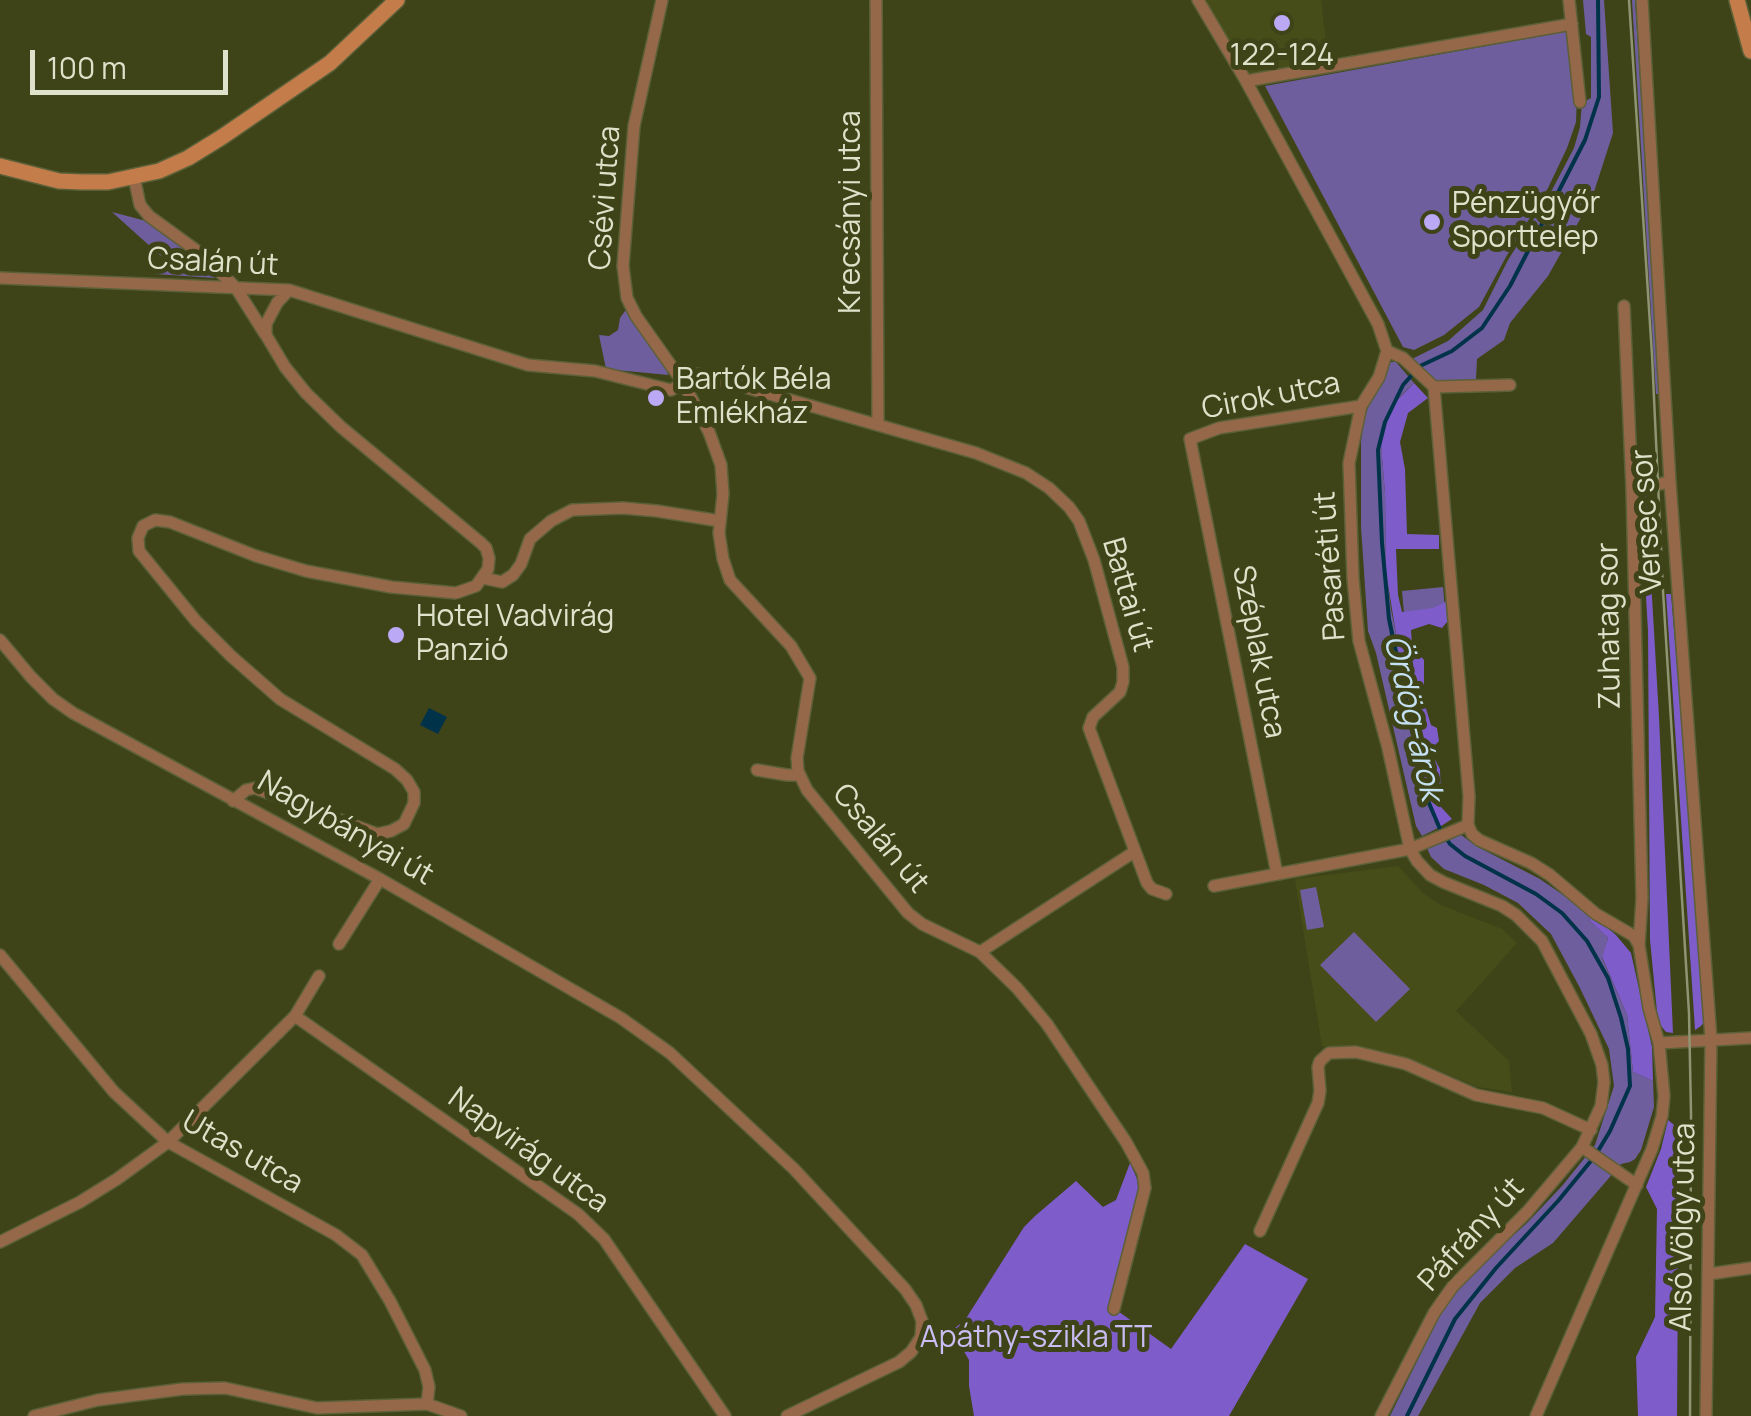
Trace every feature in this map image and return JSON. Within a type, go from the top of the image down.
[{"type":"street","points":[[0,166],[59,182],[108,182],[159,170],[188,158],[330,63],[397,0]]},
{"type":"street","name":"Csévi utca","points":[[662,0],[634,126],[622,266],[627,298],[636,316],[684,384]]},
{"type":"street","name":"Krecsányi utca","points":[[876,0],[878,424]]},
{"type":"street","points":[[1198,0],[1378,324],[1387,351],[1403,358],[1433,386],[1469,796],[1468,825],[1472,834],[1550,875],[1596,914],[1634,936],[1639,945]]},
{"type":"street","points":[[1569,0],[1580,102]]},
{"type":"street","name":"Versec sor","points":[[1642,0],[1670,482],[1712,1039]]},
{"type":"street","points":[[1737,0],[1751,51]]},
{"type":"street","points":[[1246,81],[1572,24]]},
{"type":"street","points":[[134,177],[140,204],[149,216],[204,256],[236,288],[284,367],[306,393],[486,548],[489,558],[484,578],[502,582],[513,575],[530,539],[572,510],[623,508],[720,521]]},
{"type":"street","name":"Csalán út","points":[[0,278],[289,290],[528,365],[595,371],[671,390],[684,384],[721,465],[720,533],[730,580],[792,646],[810,678],[798,758],[800,775],[814,800],[908,913],[922,924],[980,952],[1017,988],[1047,1024],[1144,1173],[1145,1188],[1114,1309]]},
{"type":"street","points":[[266,335],[271,313],[289,290]]},
{"type":"street","name":"Zuhatag sor","points":[[1536,1416],[1637,1185],[1662,1116],[1664,1096],[1660,1043],[1649,1008],[1639,945],[1642,898],[1624,306]]},
{"type":"street","name":"Pasaréti út","points":[[1387,351],[1379,377],[1361,406],[1349,463],[1353,579],[1359,641],[1410,849]]},
{"type":"street","name":"Battai út","points":[[684,384],[699,374],[976,454],[1026,473],[1069,507],[1079,521],[1094,560],[1123,667],[1120,692],[1093,717],[1088,728],[1134,852]]},
{"type":"street","points":[[1433,386],[1510,385]]},
{"type":"street","name":"Cirok utca","points":[[1190,438],[1220,428],[1361,406]]},
{"type":"street","name":"Széplak utca","points":[[1190,438],[1278,874]]},
{"type":"street","points":[[1632,489],[1670,482]]},
{"type":"street","name":"Nagybányai út","points":[[484,578],[476,586],[456,593],[390,588],[306,571],[170,522],[156,520],[143,526],[138,538],[139,551],[208,633],[280,699],[395,769],[414,792],[414,803],[404,824],[377,834],[255,788],[233,801],[380,879],[621,1018],[670,1053],[794,1169],[905,1289],[922,1321],[921,1337],[911,1352],[899,1362],[787,1416]]},
{"type":"street","points":[[0,640],[31,677],[73,713],[233,801]]},
{"type":"street","points":[[757,770],[800,775]]},
{"type":"street","points":[[1214,886],[1410,849],[1468,825]]},
{"type":"street","points":[[1410,849],[1422,868],[1436,878],[1502,906],[1542,941],[1591,1034],[1602,1065],[1604,1094],[1582,1147],[1637,1185]]},
{"type":"street","points":[[980,952],[1134,852],[1147,883],[1166,894]]},
{"type":"street","points":[[339,944],[380,879]]},
{"type":"street","name":"Utas utca","points":[[0,955],[114,1092],[168,1142],[336,1235],[362,1255],[425,1370],[427,1404]]},
{"type":"street","points":[[0,1242],[80,1202],[168,1142],[295,1016],[319,976]]},
{"type":"street","name":"Napvirág utca","points":[[295,1016],[578,1214],[604,1240],[725,1416]]},
{"type":"street","points":[[1660,1043],[1751,1038]]},
{"type":"street","name":"Alsó Völgy utca","points":[[1706,1416],[1712,1039]]},
{"type":"street","points":[[1260,1231],[1318,1103],[1318,1067],[1329,1053],[1356,1052],[1406,1064],[1476,1095],[1543,1108],[1592,1130]]},
{"type":"street","name":"Páfrány út","points":[[1381,1416],[1452,1286],[1527,1212],[1582,1147]]},
{"type":"street","points":[[1709,1274],[1751,1268]]},
{"type":"street","points":[[34,1416],[98,1400],[224,1388],[317,1408],[427,1404],[461,1416]]},
{"type":"shaded area","points":[[1198,0],[1321,0],[1329,67],[1246,81]]},
{"type":"shaded area","points":[[1583,0],[1604,0],[1613,133],[1592,198],[1548,276],[1510,323],[1504,340],[1477,359],[1476,380],[1435,383],[1410,360],[1448,341],[1483,310],[1574,148],[1582,103],[1591,98],[1591,37],[1586,34]]},
{"type":"shaded area","points":[[1635,0],[1660,394],[1656,394]]},
{"type":"shaded area","name":"Pénzügyőr Sporttelep","points":[[1569,31],[1577,95],[1576,122],[1548,188],[1479,307],[1444,335],[1414,350],[1403,347],[1265,86]]},
{"type":"shaded area","points":[[112,212],[146,221],[190,253],[215,278],[155,274],[162,266],[162,257]]},
{"type":"shaded area","points":[[628,307],[667,365],[668,375],[606,369],[599,335],[609,336],[618,330]]},
{"type":"shaded area","points":[[1390,362],[1396,362],[1414,383],[1396,400],[1381,445],[1391,609],[1432,818],[1438,828],[1422,836],[1416,826],[1368,631],[1361,527],[1363,418]]},
{"type":"shaded area","points":[[1443,587],[1446,620],[1405,624],[1402,591]]},
{"type":"shaded area","points":[[1460,834],[1540,879],[1592,915],[1589,920],[1608,938],[1602,958],[1627,1015],[1633,1072],[1653,1081],[1654,1107],[1635,1159],[1621,1164],[1553,1243],[1515,1268],[1480,1303],[1418,1416],[1390,1416],[1443,1309],[1468,1276],[1527,1223],[1595,1145],[1614,1086],[1609,1049],[1551,934],[1518,903],[1444,869],[1431,857],[1427,848]]},
{"type":"shaded area","points":[[1398,866],[1424,894],[1441,905],[1502,929],[1517,943],[1456,1011],[1509,1061],[1512,1092],[1478,1087],[1429,1066],[1361,1048],[1322,1046],[1295,879]]},
{"type":"shaded area","points":[[1316,887],[1324,927],[1307,930],[1300,890]]},
{"type":"shaded area","points":[[1354,932],[1410,989],[1376,1022],[1320,965]]},
{"type":"green space","points":[[1414,383],[1428,398],[1408,413],[1400,442],[1407,534],[1439,535],[1439,549],[1396,549],[1398,595],[1402,612],[1433,608],[1449,600],[1452,616],[1442,628],[1429,624],[1411,630],[1412,646],[1424,660],[1424,702],[1431,725],[1437,728],[1439,741],[1430,750],[1440,769],[1441,807],[1452,819],[1438,828],[1432,818],[1406,696],[1386,572],[1381,445],[1397,400]]},
{"type":"green space","points":[[1646,494],[1673,1033],[1666,1032],[1658,1022],[1650,940],[1648,631],[1640,495]]},
{"type":"green space","points":[[1666,594],[1671,594],[1706,1012],[1706,1020],[1695,1030]]},
{"type":"green space","points":[[1592,915],[1631,953],[1652,1047],[1653,1081],[1633,1072],[1627,1015],[1602,957],[1608,938],[1589,920]]},
{"type":"green space","points":[[1668,1120],[1679,1129],[1677,1416],[1638,1416],[1636,1357],[1655,1317],[1657,1209],[1646,1187]]},
{"type":"green space","name":"Apáthy-szikla TT","points":[[1130,1163],[1139,1183],[1115,1309],[1171,1349],[1245,1244],[1308,1279],[1229,1416],[974,1416],[969,1360],[959,1343],[938,1337],[965,1320],[1035,1216],[1076,1181],[1103,1207],[1116,1200]]},
{"type":"water","points":[[429,708],[447,717],[438,734],[420,725]]},
{"type":"waterway","name":"Ördög-árok","points":[[1407,1416],[1455,1319],[1595,1156],[1630,1086],[1621,1018],[1608,978],[1587,941],[1562,913],[1536,894],[1450,844],[1426,796],[1389,619],[1378,450],[1385,422],[1403,385],[1420,366],[1452,351],[1482,328],[1510,286],[1585,140],[1599,97],[1598,0]]},
{"type":"tram line","points":[[1629,0],[1689,1013],[1690,1416]]},
{"type":"place","name":"122-124","points":[[1282,23]]},
{"type":"place","name":"Pénzügyőr Sporttelep","points":[[1432,222]]},
{"type":"place","name":"Bartók Béla Emlékház","points":[[656,398]]},
{"type":"place","name":"Hotel Vadvirág Panzió","points":[[396,635]]}]
